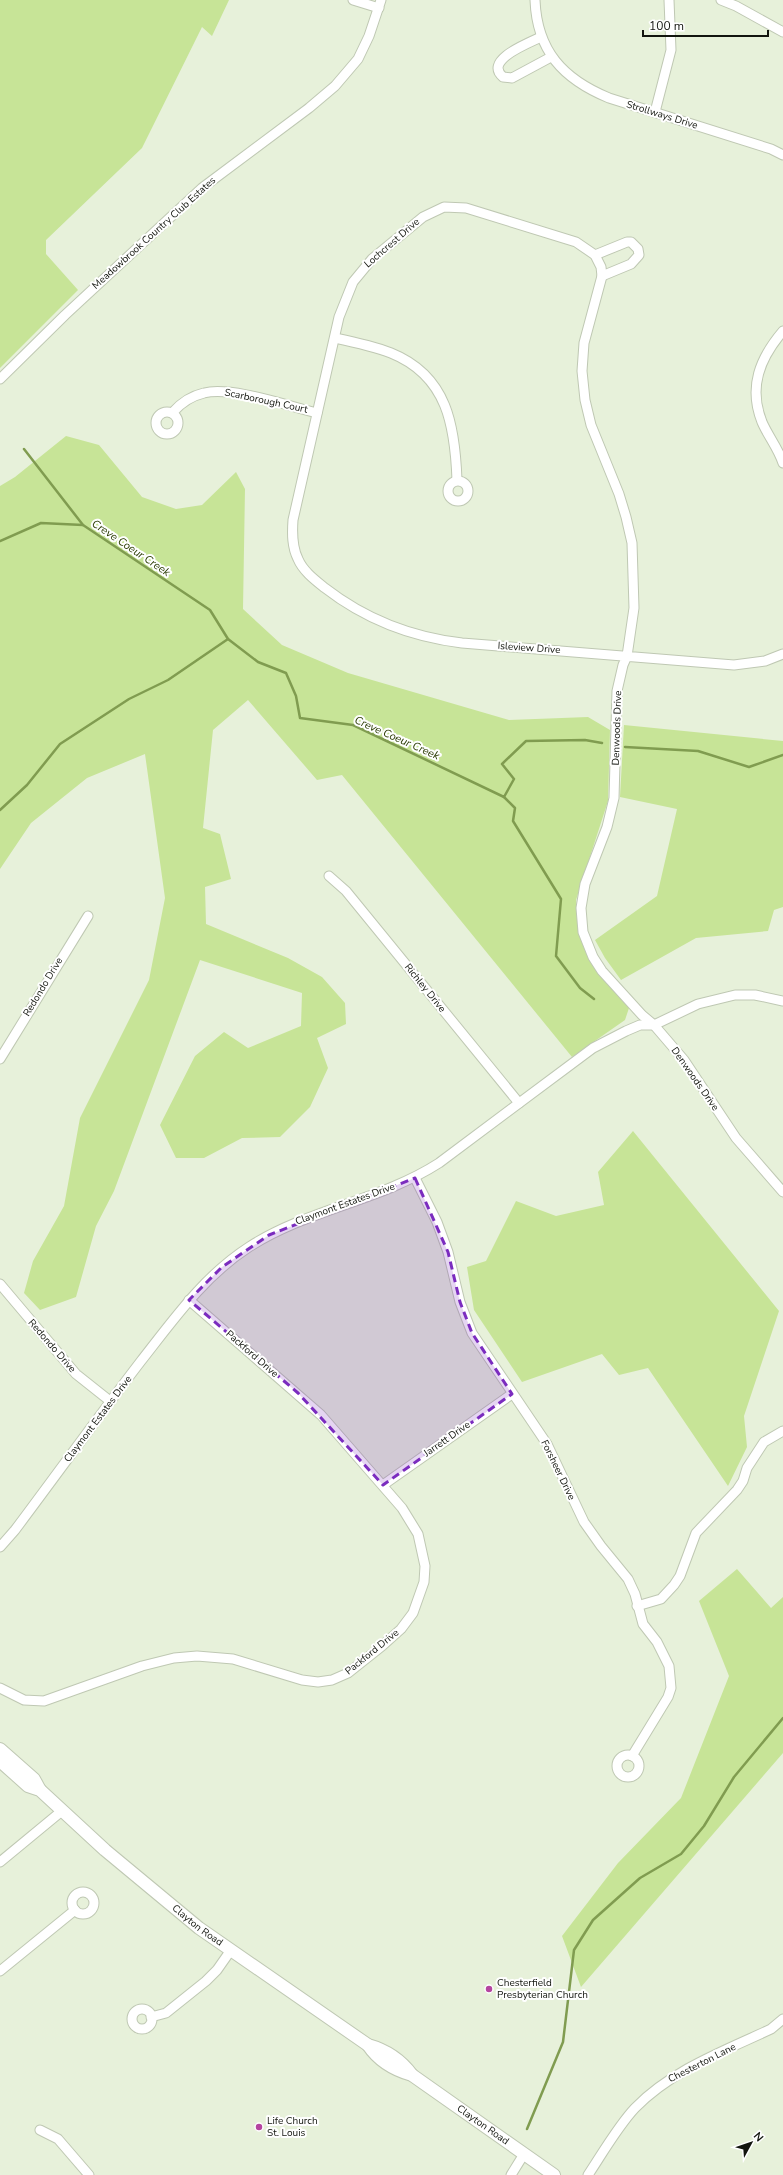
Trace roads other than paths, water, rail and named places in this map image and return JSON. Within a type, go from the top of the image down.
[{"type":"main road","name":"Clayton Road","points":[[0,1750],[34,1779],[40,1790],[160,1897],[231,1950],[368,2045],[375,2055],[399,2072],[412,2075],[554,2175]]},
{"type":"main road","name":"Clayton Road","points":[[0,1761],[28,1786],[40,1790]]},
{"type":"street","points":[[353,0],[380,4]]},
{"type":"street","name":"Strollways Drive","points":[[535,0],[541,37],[551,57],[576,81],[590,90],[609,98],[771,149],[783,155]]},
{"type":"street","points":[[656,112],[671,50],[669,0]]},
{"type":"street","points":[[721,0],[736,6],[783,32]]},
{"type":"street","name":"Meadowbrook Country Club Estates","points":[[0,379],[65,315],[202,188],[309,108],[335,86],[358,59],[370,36],[380,4]]},
{"type":"street","points":[[541,37],[502,58],[498,64],[499,73],[503,77],[512,78],[551,57]]},
{"type":"street","name":"Lochcrest Drive","points":[[298,560],[292,535],[293,520],[339,317],[345,297],[362,270],[372,259],[423,218],[444,207],[466,208],[576,242],[594,254]]},
{"type":"street","points":[[627,242],[631,242],[638,249],[639,255],[636,260],[602,276],[601,267],[594,254],[627,242]]},
{"type":"street","name":"Denwoods Drive","points":[[602,276],[584,343],[582,371],[585,400],[591,425],[619,494],[632,543],[634,608],[628,656],[623,665],[617,691],[614,798],[602,841],[585,884],[581,908],[582,920],[587,944],[602,971],[642,1015],[654,1025],[684,1060],[736,1138],[783,1192]]},
{"type":"street","points":[[783,331],[767,351],[756,376],[756,384],[758,407],[762,422],[775,442],[783,463]]},
{"type":"street","points":[[335,338],[393,354],[408,362],[434,386],[450,416],[454,435],[457,480]]},
{"type":"street","name":"Scarborough Court","points":[[173,412],[186,400],[195,395],[219,391],[317,413]]},
{"type":"street","name":"Isleview Drive","points":[[298,560],[318,582],[351,606],[405,632],[462,643],[734,665],[766,661],[783,654]]},
{"type":"street","name":"Richley Drive","points":[[329,876],[346,891],[519,1103]]},
{"type":"street","name":"Redondo Drive","points":[[0,1059],[88,916]]},
{"type":"street","name":"Claymont Estates Drive","points":[[0,1547],[15,1530],[110,1401],[189,1300],[222,1267],[269,1235],[312,1216],[415,1178],[439,1163],[593,1048],[640,1025],[654,1025],[698,1004],[735,995],[755,995],[783,1001]]},
{"type":"street","name":"Forsheer Drive","points":[[415,1178],[437,1222],[448,1252],[460,1302],[472,1333],[547,1444],[584,1522],[601,1546],[628,1579],[635,1594],[643,1624],[666,1656],[670,1666],[671,1688],[664,1706],[632,1756]]},
{"type":"street","name":"Redondo Drive","points":[[0,1284],[76,1374],[110,1401]]},
{"type":"street","name":"Packford Drive","points":[[0,1688],[24,1700],[44,1701],[142,1666],[174,1658],[198,1656],[233,1659],[302,1680],[325,1681],[348,1673],[401,1629],[413,1613],[424,1582],[424,1552],[418,1534],[402,1508],[321,1415],[189,1300]]},
{"type":"street","name":"Jarrett Drive","points":[[383,1485],[512,1394]]},
{"type":"street","points":[[637,1606],[661,1599],[674,1585],[680,1576],[696,1533],[737,1490],[750,1462],[764,1442],[783,1431]]},
{"type":"street","points":[[0,1862],[63,1810]]},
{"type":"street","points":[[0,1971],[75,1910]]},
{"type":"street","points":[[151,2017],[166,2013],[206,1981],[217,1970],[231,1950]]},
{"type":"street","name":"Chesterton Lane","points":[[588,2175],[634,2110],[660,2085],[687,2069],[771,2029],[783,2019]]},
{"type":"street","points":[[40,2130],[58,2139],[89,2175]]},
{"type":"street","points":[[511,2175],[524,2154]]},
{"type":"waterway","points":[[24,449],[83,525]]},
{"type":"waterway","name":"Creve Coeur Creek","points":[[0,541],[41,523],[83,525],[210,610],[228,639],[258,662],[286,673],[296,696],[300,718],[353,725],[504,797],[514,779],[502,764],[526,741],[585,740],[602,743]]},
{"type":"waterway","points":[[0,810],[27,785],[60,744],[129,699],[168,680],[228,639]]},
{"type":"waterway","name":"Creve Coeur Creek","points":[[625,747],[698,751],[749,767],[783,755]]},
{"type":"waterway","points":[[504,797],[515,808],[513,821],[561,899],[556,956],[580,988],[594,999]]},
{"type":"waterway","points":[[527,2129],[563,2042],[574,1950],[593,1920],[640,1878],[681,1854],[704,1826],[734,1777],[783,1718]]},
{"type":"place","name":"Chesterfield Presbyterian Church","points":[[489,1989]]},
{"type":"place","name":"Life Church St. Louis","points":[[259,2127]]}]
